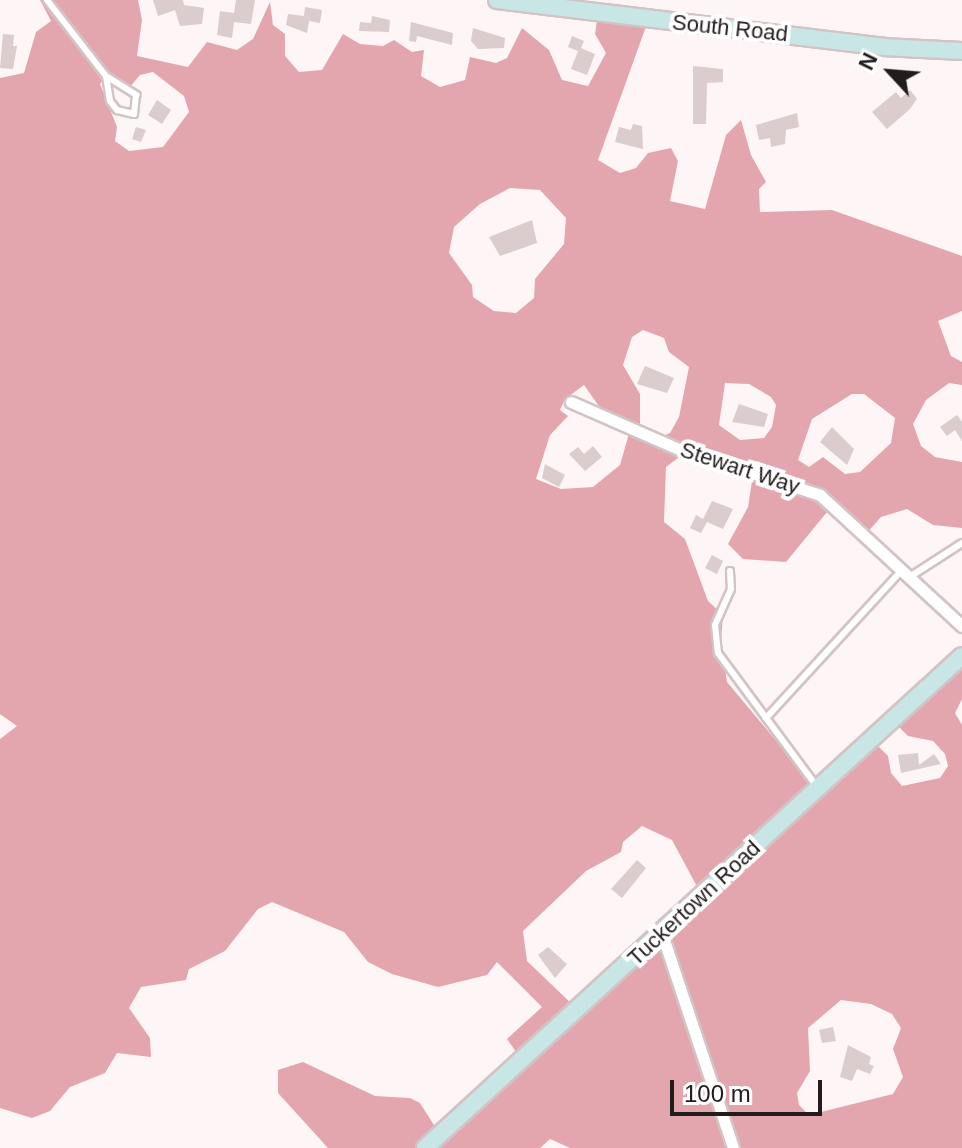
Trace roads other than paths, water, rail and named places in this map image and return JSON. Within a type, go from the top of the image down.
[{"type":"street","name":"South Road","points":[[497,0],[883,47],[962,51]]},
{"type":"street","name":"Stewart Way","points":[[571,402],[681,450],[820,495],[962,626]]},
{"type":"street","name":"Tuckertown Road","points":[[425,1148],[962,656]]},
{"type":"street","points":[[662,934],[733,1148]]},
{"type":"lane","points":[[47,0],[106,76],[136,95],[134,114],[117,110],[110,101],[106,76]]},
{"type":"lane","points":[[766,718],[904,574],[962,543]]},
{"type":"lane","points":[[730,571],[731,589],[715,625],[718,653],[817,787]]}]
